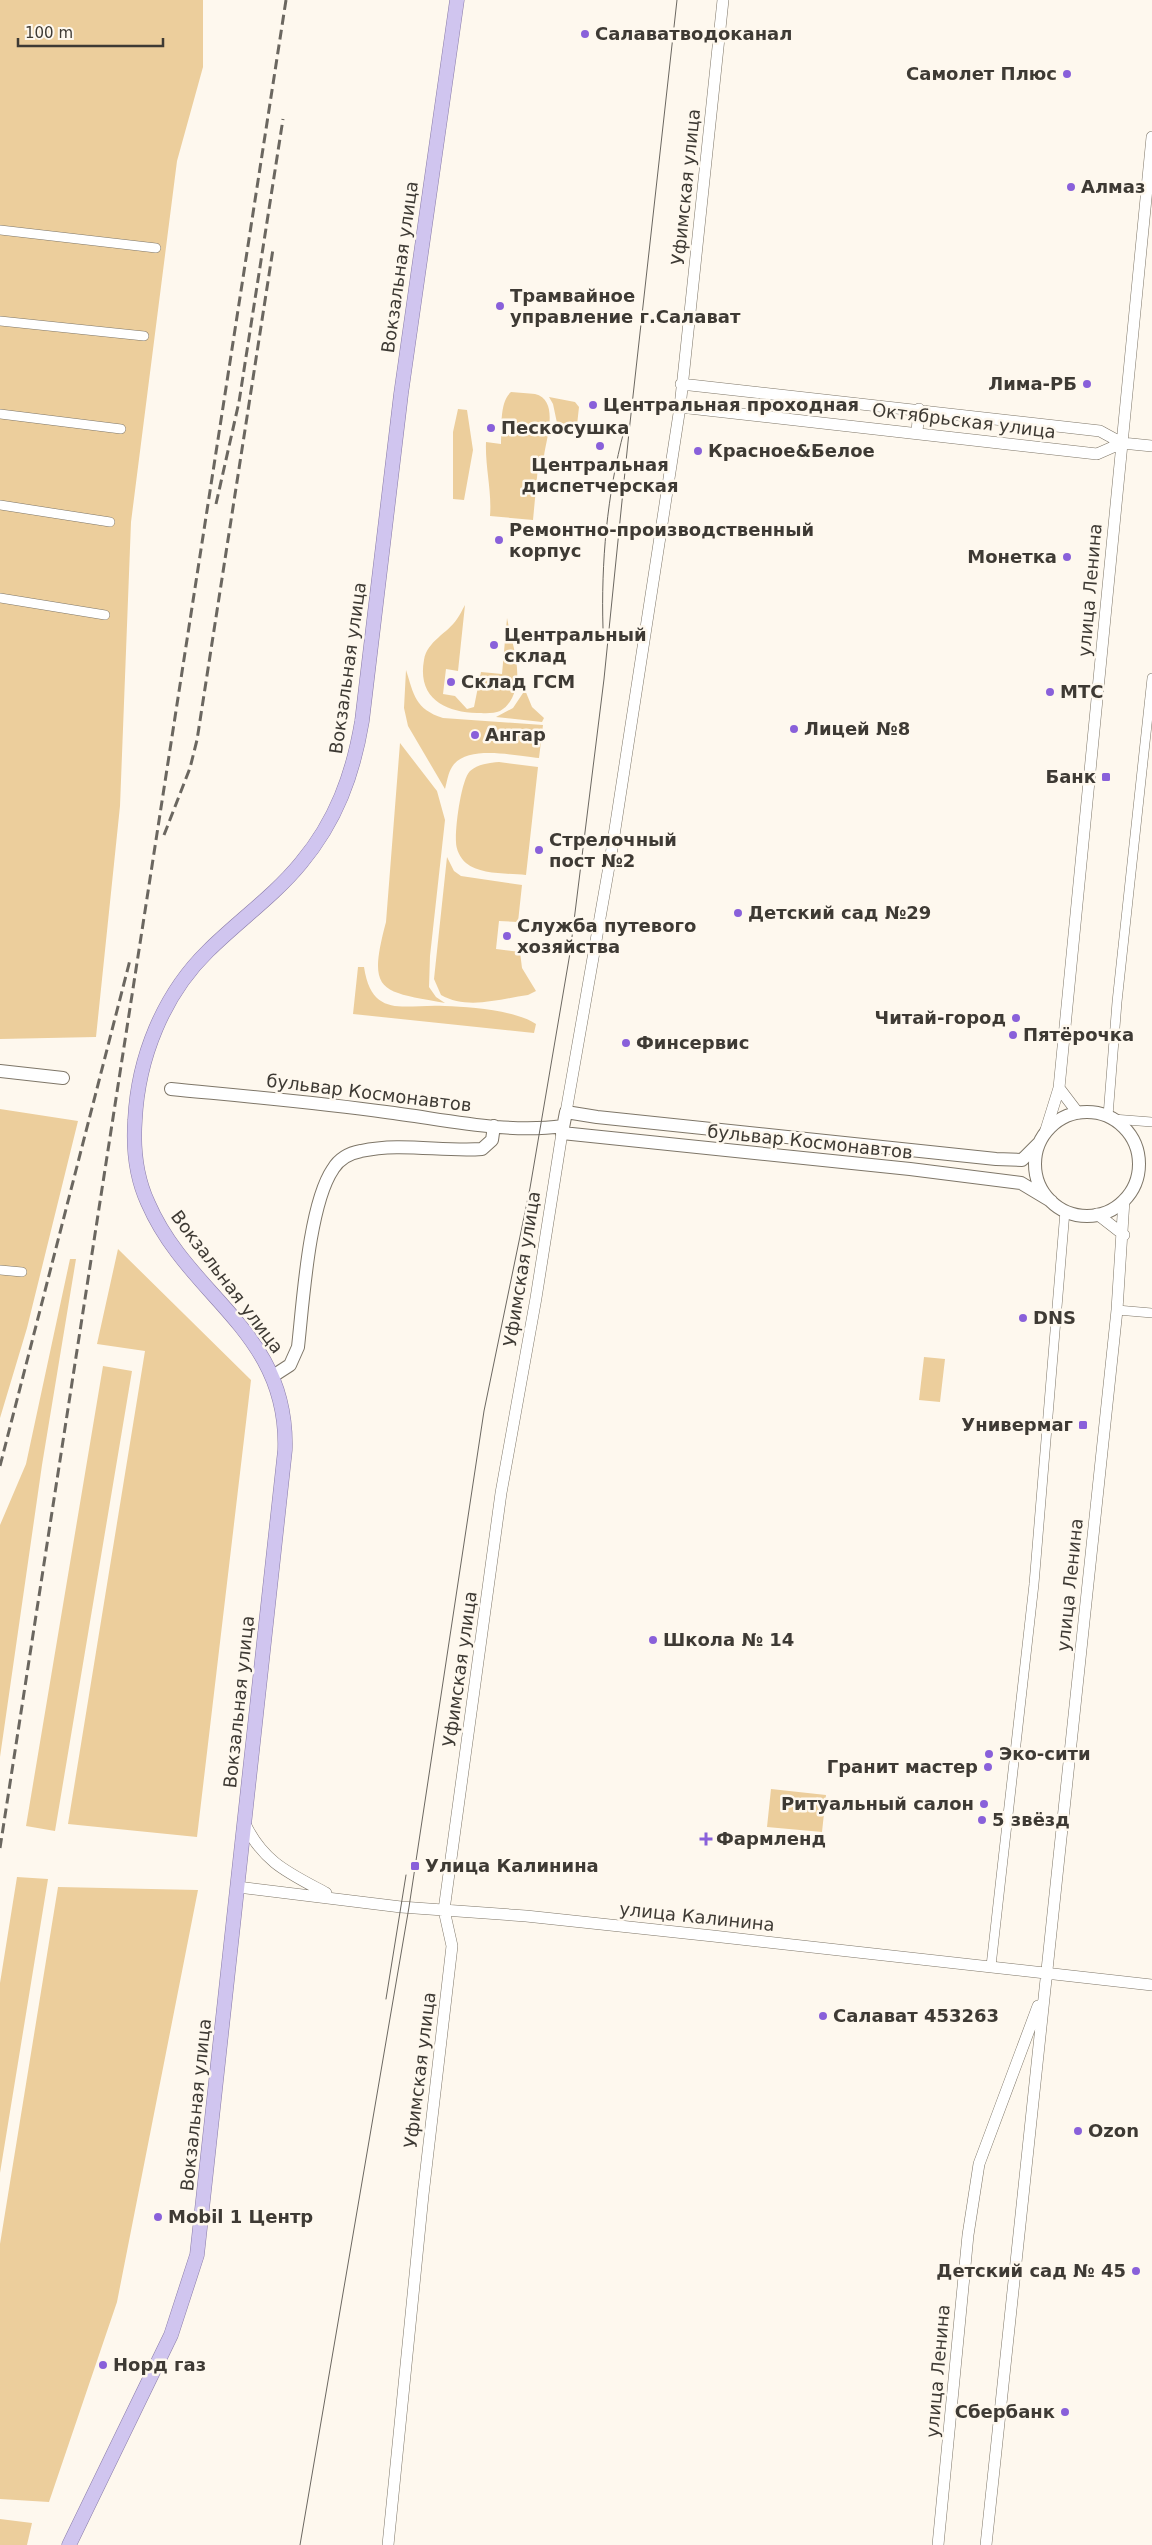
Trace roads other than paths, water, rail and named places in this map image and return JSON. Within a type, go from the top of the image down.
[{"type":"main road","name":"Вокзальная улица","points":[[69,2545],[171,2336],[191,2276],[203,2209],[284,1462],[286,1429],[284,1408],[273,1376],[246,1332],[167,1237],[147,1203],[135,1155],[137,1092],[141,1071],[154,1034],[184,980],[206,953],[282,884],[300,864],[332,818],[352,772],[362,721],[409,334],[457,0]]},
{"type":"main road","points":[[0,1071],[63,1078]]},
{"type":"main road","name":"бульвар Космонавтов","points":[[171,1089],[378,1111],[494,1126],[562,1130],[1021,1183],[1051,1201]]},
{"type":"main road","name":"Уфимская улица","points":[[562,1130],[566,1112]]},
{"type":"main road","name":"бульвар Космонавтов","points":[[566,1112],[597,1117],[1022,1160],[1042,1138]]},
{"type":"main road","points":[[1042,1138],[1060,1120],[1078,1113],[1096,1113],[1110,1118],[1130,1135],[1138,1157],[1136,1180],[1124,1200]]},
{"type":"main road","points":[[273,1376],[290,1365],[298,1346],[315,1221],[322,1195],[333,1168],[347,1155],[373,1149],[482,1149],[492,1140],[494,1126]]},
{"type":"main road","name":"улица Ленина","points":[[1042,1138],[1035,1158],[1036,1174],[1041,1189],[1051,1201],[1065,1211],[1081,1215],[1097,1214],[1112,1209],[1124,1200]]},
{"type":"street","name":"Уфимская улица","points":[[566,1112],[611,855],[680,407],[723,0]]},
{"type":"street","name":"улица Ленина","points":[[1042,1138],[1059,1088],[1152,138]]},
{"type":"street","points":[[0,230],[156,248]]},
{"type":"street","points":[[0,321],[144,336]]},
{"type":"street","name":"Октябрьская улица","points":[[682,384],[919,409],[1100,431],[1122,443],[1152,446]]},
{"type":"street","name":"Октябрьская улица","points":[[680,407],[918,432],[1097,454],[1122,443]]},
{"type":"street","points":[[918,432],[919,409]]},
{"type":"street","points":[[0,414],[121,428]]},
{"type":"street","points":[[0,505],[110,522]]},
{"type":"street","points":[[0,598],[105,615]]},
{"type":"street","points":[[1152,678],[1117,1002],[1110,1118],[1152,1122]]},
{"type":"street","points":[[1059,1088],[1078,1113]]},
{"type":"street","name":"Уфимская улица","points":[[388,2545],[423,2195],[452,1946],[444,1910],[501,1493],[536,1298],[562,1130]]},
{"type":"street","name":"улица Ленина","points":[[986,2545],[1117,1310],[1124,1235],[1124,1200]]},
{"type":"street","name":"улица Ленина","points":[[991,1966],[1034,1584],[1065,1211]]},
{"type":"street","points":[[1097,1214],[1124,1235]]},
{"type":"street","points":[[0,1270],[22,1272]]},
{"type":"street","points":[[1117,1310],[1152,1313]]},
{"type":"street","points":[[245,1824],[263,1853],[288,1873],[332,1896]]},
{"type":"street","name":"улица Калинина","points":[[238,1887],[444,1910],[562,1920],[1152,1985]]},
{"type":"street","name":"улица Ленина","points":[[938,2545],[968,2236],[979,2164],[1035,2017],[1046,1972]]},
{"type":"tram line","points":[[300,2545],[409,1907],[484,1411],[530,1188],[570,953],[604,679],[629,432],[677,0]]},
{"type":"tram line","points":[[603,628],[606,529],[613,479],[624,431]]},
{"type":"tram line","points":[[386,1999],[406,1875]]},
{"type":"railway","points":[[0,1848],[286,0]]},
{"type":"railway","points":[[216,504],[239,402],[283,119]]},
{"type":"railway","points":[[164,835],[190,768],[197,740],[273,249]]},
{"type":"railway","points":[[0,1466],[130,960]]},
{"type":"place","name":"Салаватводоканал","points":[[585,34]]},
{"type":"place","name":"Самолет Плюс","points":[[1067,74]]},
{"type":"place","name":"Алмаз","points":[[1071,187]]},
{"type":"place","name":"Трамвайное управление г.Салават","points":[[500,306]]},
{"type":"place","name":"Лима-РБ","points":[[1087,384]]},
{"type":"place","name":"Центральная проходная","points":[[593,405]]},
{"type":"place","name":"Пескосушка","points":[[491,428]]},
{"type":"place","name":"Центральная диспетчерская","points":[[600,446]]},
{"type":"place","name":"Красное&Белое","points":[[698,451]]},
{"type":"place","name":"Ремонтно-производственный корпус","points":[[499,540]]},
{"type":"place","name":"Монетка","points":[[1067,557]]},
{"type":"place","name":"Центральный склад","points":[[494,645]]},
{"type":"place","name":"Склад ГСМ","points":[[451,682]]},
{"type":"place","name":"МТС","points":[[1050,692]]},
{"type":"place","name":"Лицей №8","points":[[794,729]]},
{"type":"place","name":"Ангар","points":[[475,735]]},
{"type":"place","name":"Банк","points":[[1106,777]]},
{"type":"place","name":"Стрелочный пост №2","points":[[539,850]]},
{"type":"place","name":"Детский сад №29","points":[[738,913]]},
{"type":"place","name":"Служба путевого хозяйства","points":[[507,936]]},
{"type":"place","name":"Читай-город","points":[[1016,1018]]},
{"type":"place","name":"Пятёрочка","points":[[1013,1035]]},
{"type":"place","name":"Финсервис","points":[[626,1043]]},
{"type":"place","name":"DNS","points":[[1023,1318]]},
{"type":"place","name":"Универмаг","points":[[1083,1425]]},
{"type":"place","name":"Школа № 14","points":[[653,1640]]},
{"type":"place","name":"Эко-сити","points":[[989,1754]]},
{"type":"place","name":"Гранит мастер","points":[[988,1767]]},
{"type":"place","name":"Ритуальный салон","points":[[984,1804]]},
{"type":"place","name":"5 звёзд","points":[[982,1820]]},
{"type":"place","name":"Фармленд","points":[[706,1839]]},
{"type":"place","name":"Улица Калинина","points":[[415,1866]]},
{"type":"place","name":"Салават 453263","points":[[823,2016]]},
{"type":"place","name":"Ozon","points":[[1078,2131]]},
{"type":"place","name":"Mobil 1 Центр","points":[[158,2217]]},
{"type":"place","name":"Детский сад № 45","points":[[1136,2271]]},
{"type":"place","name":"Норд газ","points":[[103,2365]]},
{"type":"place","name":"Сбербанк","points":[[1065,2412]]}]
